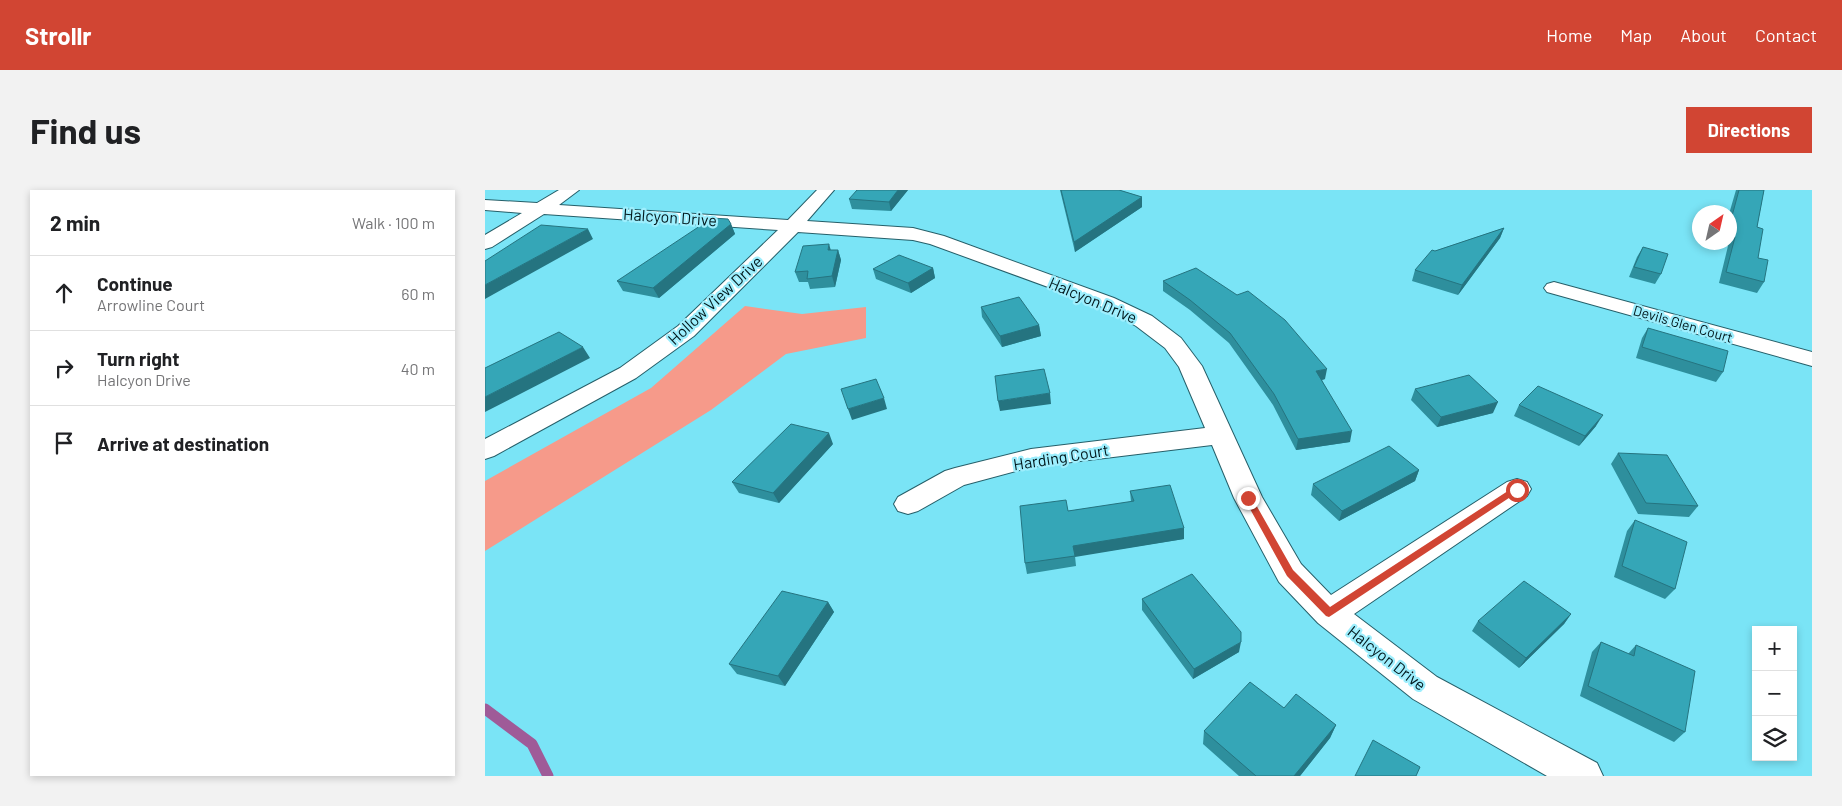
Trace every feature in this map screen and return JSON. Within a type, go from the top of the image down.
[{"type":"street","points":[[485,243],[571,190]]},
{"type":"street","name":"Hollow View Drive","points":[[485,450],[628,373],[687,331],[793,226],[826,190]]},
{"type":"street","name":"Halcyon Drive","points":[[485,205],[913,234],[929,238],[1107,302],[1144,321],[1173,343],[1190,366],[1248,498],[1290,573],[1329,613],[1425,688],[1584,776]]},
{"type":"street","name":"Devils Glen Court","points":[[1554,288],[1812,360]]},
{"type":"street","name":"Harding Court","points":[[908,504],[955,478],[1031,458],[1221,435]]},
{"type":"street","points":[[1329,613],[1517,490]]},
{"type":"shaded area","points":[[745,306],[802,314],[866,307],[866,338],[786,354],[711,410],[485,551],[485,481],[651,388]]},
{"type":"building","points":[[857,190],[898,190],[889,202],[849,199]]},
{"type":"building","points":[[1061,190],[1119,190],[1142,197],[1074,242]]},
{"type":"building","points":[[1739,190],[1764,190],[1757,227],[1763,229],[1758,258],[1768,260],[1764,282],[1726,272],[1732,250],[1737,250],[1737,205],[1735,205]]},
{"type":"building","points":[[712,218],[728,219],[731,224],[653,288],[617,281]]},
{"type":"building","points":[[541,225],[588,229],[485,285],[485,261]]},
{"type":"building","points":[[1504,228],[1462,285],[1415,270],[1432,250],[1435,251]]},
{"type":"building","points":[[829,244],[828,250],[838,250],[832,276],[807,279],[808,271],[795,272],[803,246]]},
{"type":"building","points":[[1643,247],[1668,254],[1661,274],[1634,267]]},
{"type":"building","points":[[899,255],[933,268],[908,283],[873,269]]},
{"type":"building","points":[[1196,268],[1237,295],[1248,291],[1285,320],[1327,369],[1316,371],[1352,431],[1298,439],[1274,394],[1230,333],[1190,300],[1163,281]]},
{"type":"building","points":[[1019,297],[1039,325],[1000,336],[981,307]]},
{"type":"building","points":[[1648,328],[1728,351],[1723,372],[1642,347]]},
{"type":"building","points":[[559,332],[583,347],[485,397],[485,368]]},
{"type":"building","points":[[1044,369],[1050,393],[998,401],[995,376]]},
{"type":"building","points":[[1469,375],[1498,402],[1441,417],[1415,389]]},
{"type":"building","points":[[876,379],[884,398],[848,409],[841,389]]},
{"type":"building","points":[[1538,386],[1603,415],[1585,436],[1519,405]]},
{"type":"building","points":[[791,424],[829,433],[773,493],[732,482]]},
{"type":"building","points":[[1389,446],[1419,470],[1342,511],[1313,484]]},
{"type":"building","points":[[1618,453],[1667,455],[1698,506],[1646,503]]},
{"type":"building","points":[[1170,485],[1184,528],[1073,546],[1075,556],[1025,563],[1020,506],[1066,500],[1068,511],[1134,501],[1130,491]]},
{"type":"building","points":[[1635,520],[1687,542],[1675,589],[1622,566]]},
{"type":"building","points":[[1192,574],[1241,632],[1241,642],[1194,669],[1142,599]]},
{"type":"building","points":[[1524,581],[1571,614],[1526,658],[1478,621]]},
{"type":"building","points":[[782,591],[828,602],[778,676],[729,664]]},
{"type":"building","points":[[1601,642],[1634,656],[1636,645],[1695,671],[1685,732],[1588,686]]},
{"type":"building","points":[[1250,682],[1284,708],[1296,694],[1336,725],[1294,776],[1256,776],[1204,731]]},
{"type":"building","points":[[1373,740],[1420,767],[1416,776],[1355,776]]},
{"type":"waterway","points":[[485,709],[532,744],[548,776]]},
{"type":"route","points":[[1248,498],[1290,573],[1329,613],[1517,490]]}]
